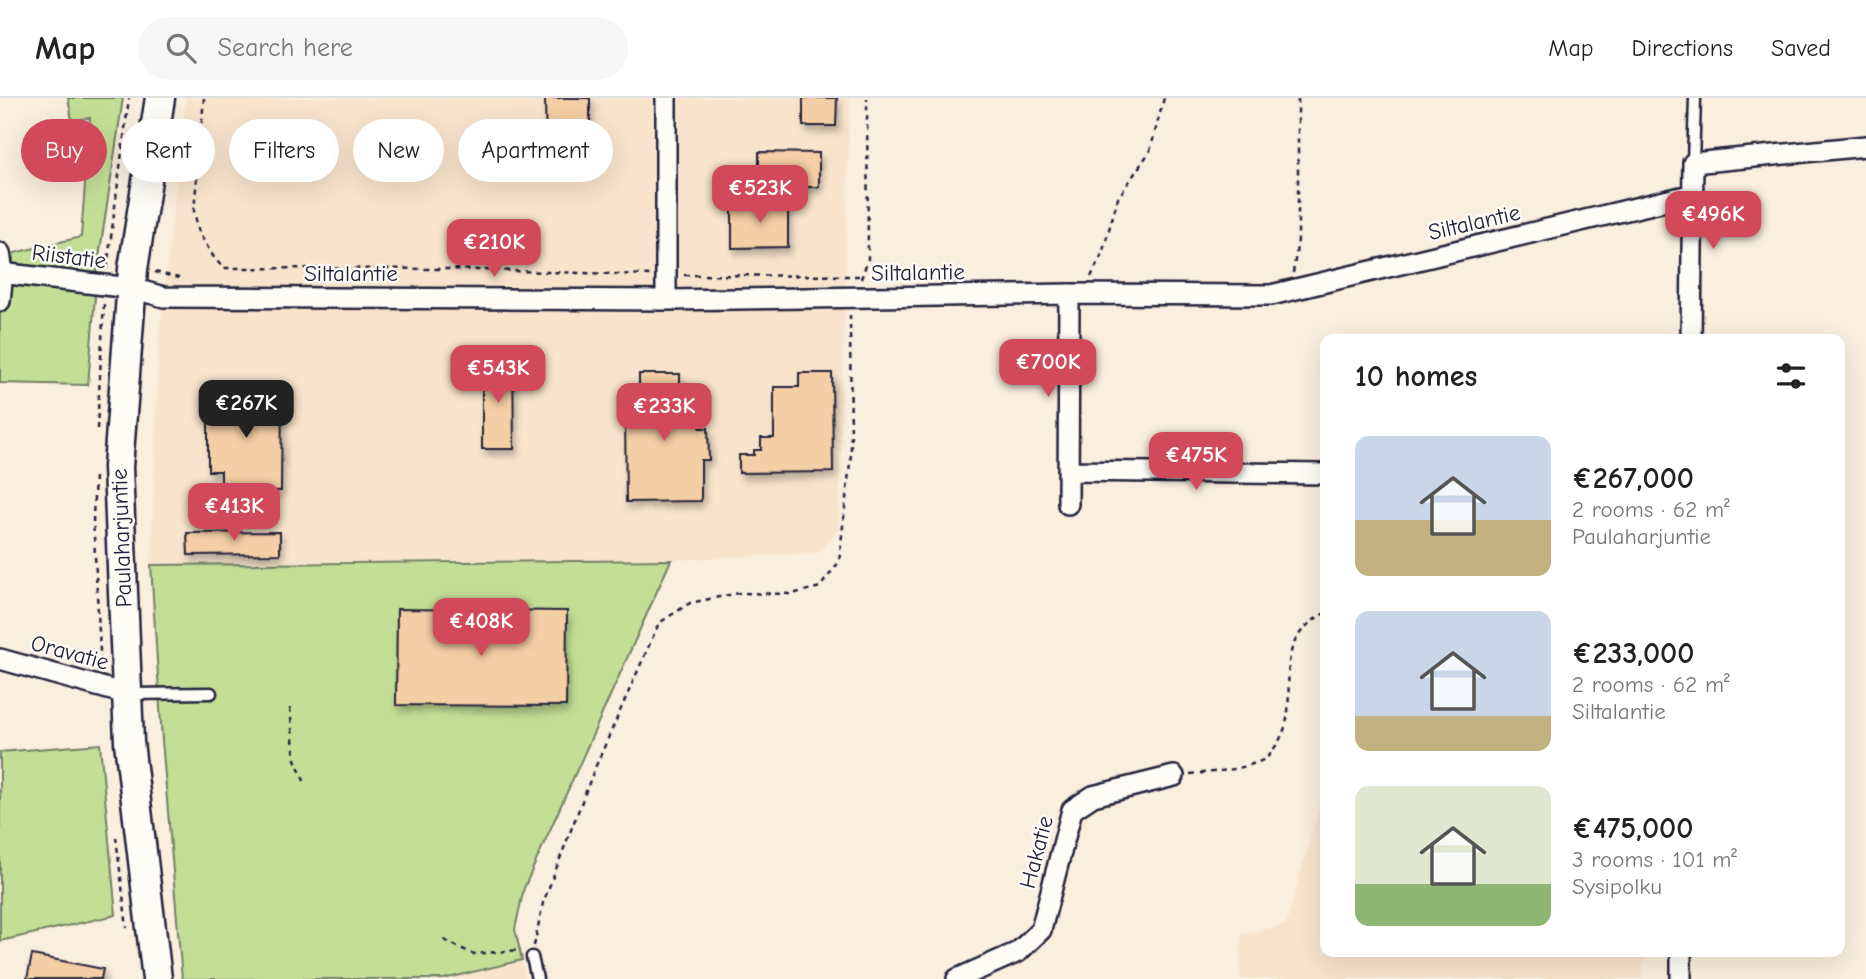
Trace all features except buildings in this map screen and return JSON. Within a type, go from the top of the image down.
[{"type":"main road","name":"Paulaharjuntie","points":[[157,979],[129,743],[118,467],[132,279],[160,98]]},
{"type":"street","points":[[666,98],[666,300]]},
{"type":"street","points":[[1691,334],[1693,163],[1866,146]]},
{"type":"street","name":"Siltalantie","points":[[132,279],[164,297],[666,300],[1069,294],[1272,295],[1694,194]]},
{"type":"street","name":"Riistatie","points":[[1,266],[132,279]]},
{"type":"street","points":[[0,301],[1,266]]},
{"type":"street","points":[[1068,505],[1069,294]]},
{"type":"street","points":[[1068,471],[1320,474]]},
{"type":"street","name":"Oravatie","points":[[0,659],[126,694]]},
{"type":"street","name":"Hakatie","points":[[957,979],[1018,952],[1041,930],[1072,810],[1093,796],[1174,776]]},
{"type":"street","points":[[1681,957],[1681,979]]},
{"type":"lane","points":[[1693,163],[1695,98]]},
{"type":"lane","points":[[126,694],[211,693]]},
{"type":"lane","points":[[532,957],[537,979]]},
{"type":"path","points":[[204,98],[194,211],[202,239],[223,268],[863,276]]},
{"type":"path","points":[[444,940],[472,954],[511,949],[524,950],[532,957],[543,903],[580,806],[659,623],[690,604],[739,593],[792,594],[820,587],[839,562],[851,454],[850,311],[868,259],[867,98]]},
{"type":"path","points":[[1090,280],[1102,254],[1118,198],[1150,151],[1164,98]]},
{"type":"path","points":[[1293,275],[1299,221],[1298,98]]},
{"type":"path","points":[[132,279],[168,274],[179,278]]},
{"type":"path","points":[[1174,776],[1228,770],[1267,758],[1285,734],[1290,701],[1287,666],[1294,641],[1311,621],[1320,616]]},
{"type":"path","points":[[290,708],[295,759],[305,783]]},
{"type":"shaded area","points":[[186,98],[850,98],[839,530],[818,553],[671,560],[151,565],[159,335],[176,182],[215,182],[215,119],[184,119]]},
{"type":"shaded area","points":[[1320,804],[1320,957],[1643,957],[1642,979],[1240,979],[1241,934],[1286,925]]},
{"type":"shaded area","points":[[522,960],[526,979],[444,979]]},
{"type":"green space","points":[[68,98],[123,98],[97,271],[88,385],[0,383],[0,289],[8,288],[14,253],[81,237],[85,182],[107,182],[107,119],[72,119]]},
{"type":"green space","points":[[671,560],[524,888],[515,929],[522,960],[444,979],[182,979],[151,565]]},
{"type":"green space","points":[[100,744],[116,915],[0,941],[0,752]]}]
